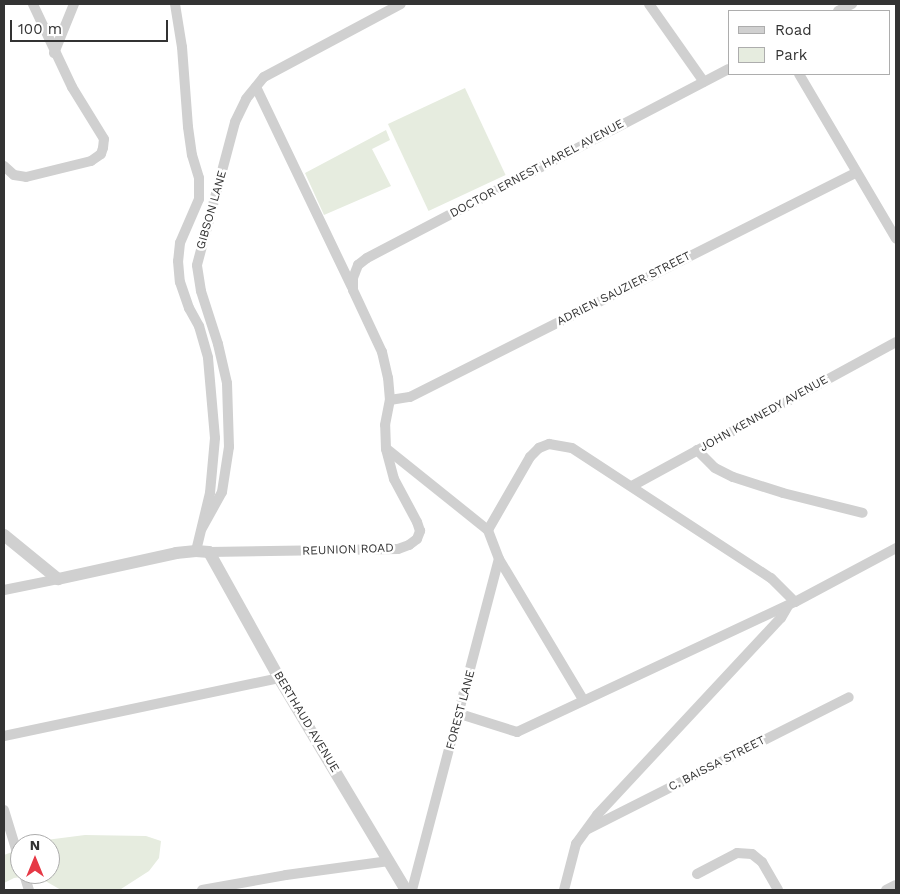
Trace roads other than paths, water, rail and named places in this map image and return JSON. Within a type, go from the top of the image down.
[{"type":"street","points":[[4,166],[14,174],[26,177],[91,161],[101,154],[104,148],[104,139],[72,88],[54,53],[33,4]]},
{"type":"street","points":[[54,53],[74,4]]},
{"type":"street","points":[[4,590],[203,552],[202,528],[211,484],[215,438],[208,358],[199,326],[180,282],[178,261],[180,243],[199,199],[199,178],[192,155],[188,127],[182,47],[175,4]]},
{"type":"street","name":"GIBSON LANE","points":[[202,528],[222,492],[229,447],[227,383],[218,344],[201,291],[197,265],[235,122],[246,99],[264,77],[401,4]]},
{"type":"street","points":[[649,4],[704,82]]},
{"type":"street","points":[[840,10],[852,4]]},
{"type":"street","name":"DOCTOR ERNEST HAREL AVENUE","points":[[354,278],[358,265],[367,258],[728,70]]},
{"type":"street","points":[[800,75],[896,239]]},
{"type":"street","points":[[256,87],[353,290]]},
{"type":"street","name":"ADRIEN SAUZIER STREET","points":[[390,400],[410,397],[856,173]]},
{"type":"street","name":"REUNION ROAD","points":[[203,552],[398,549],[409,545],[417,538],[420,531],[394,479],[386,449],[385,425],[390,400],[388,378],[382,352],[353,290],[354,278]]},
{"type":"street","name":"JOHN KENNEDY AVENUE","points":[[632,486],[896,342]]},
{"type":"street","points":[[488,530],[530,457],[539,448],[550,444],[572,448],[771,578],[792,604]]},
{"type":"street","points":[[386,449],[488,530],[499,559],[584,701]]},
{"type":"street","points":[[697,450],[715,468],[733,478],[863,513]]},
{"type":"street","points":[[4,535],[58,579]]},
{"type":"street","points":[[460,714],[517,732],[792,604],[896,548]]},
{"type":"street","name":"BERTHAUD AVENUE","points":[[203,552],[406,890]]},
{"type":"street","name":"FOREST LANE","points":[[412,890],[460,714],[499,559]]},
{"type":"street","points":[[564,890],[576,844],[585,830],[613,795],[781,618],[792,604]]},
{"type":"street","points":[[4,736],[280,678]]},
{"type":"street","name":"C. BAISSA STREET","points":[[585,830],[849,697]]},
{"type":"street","points":[[4,810],[11,834]]},
{"type":"street","points":[[697,874],[737,853],[752,854],[762,862],[778,890]]},
{"type":"street","points":[[202,890],[286,875],[389,861]]},
{"type":"street","points":[[886,890],[896,885]]}]
